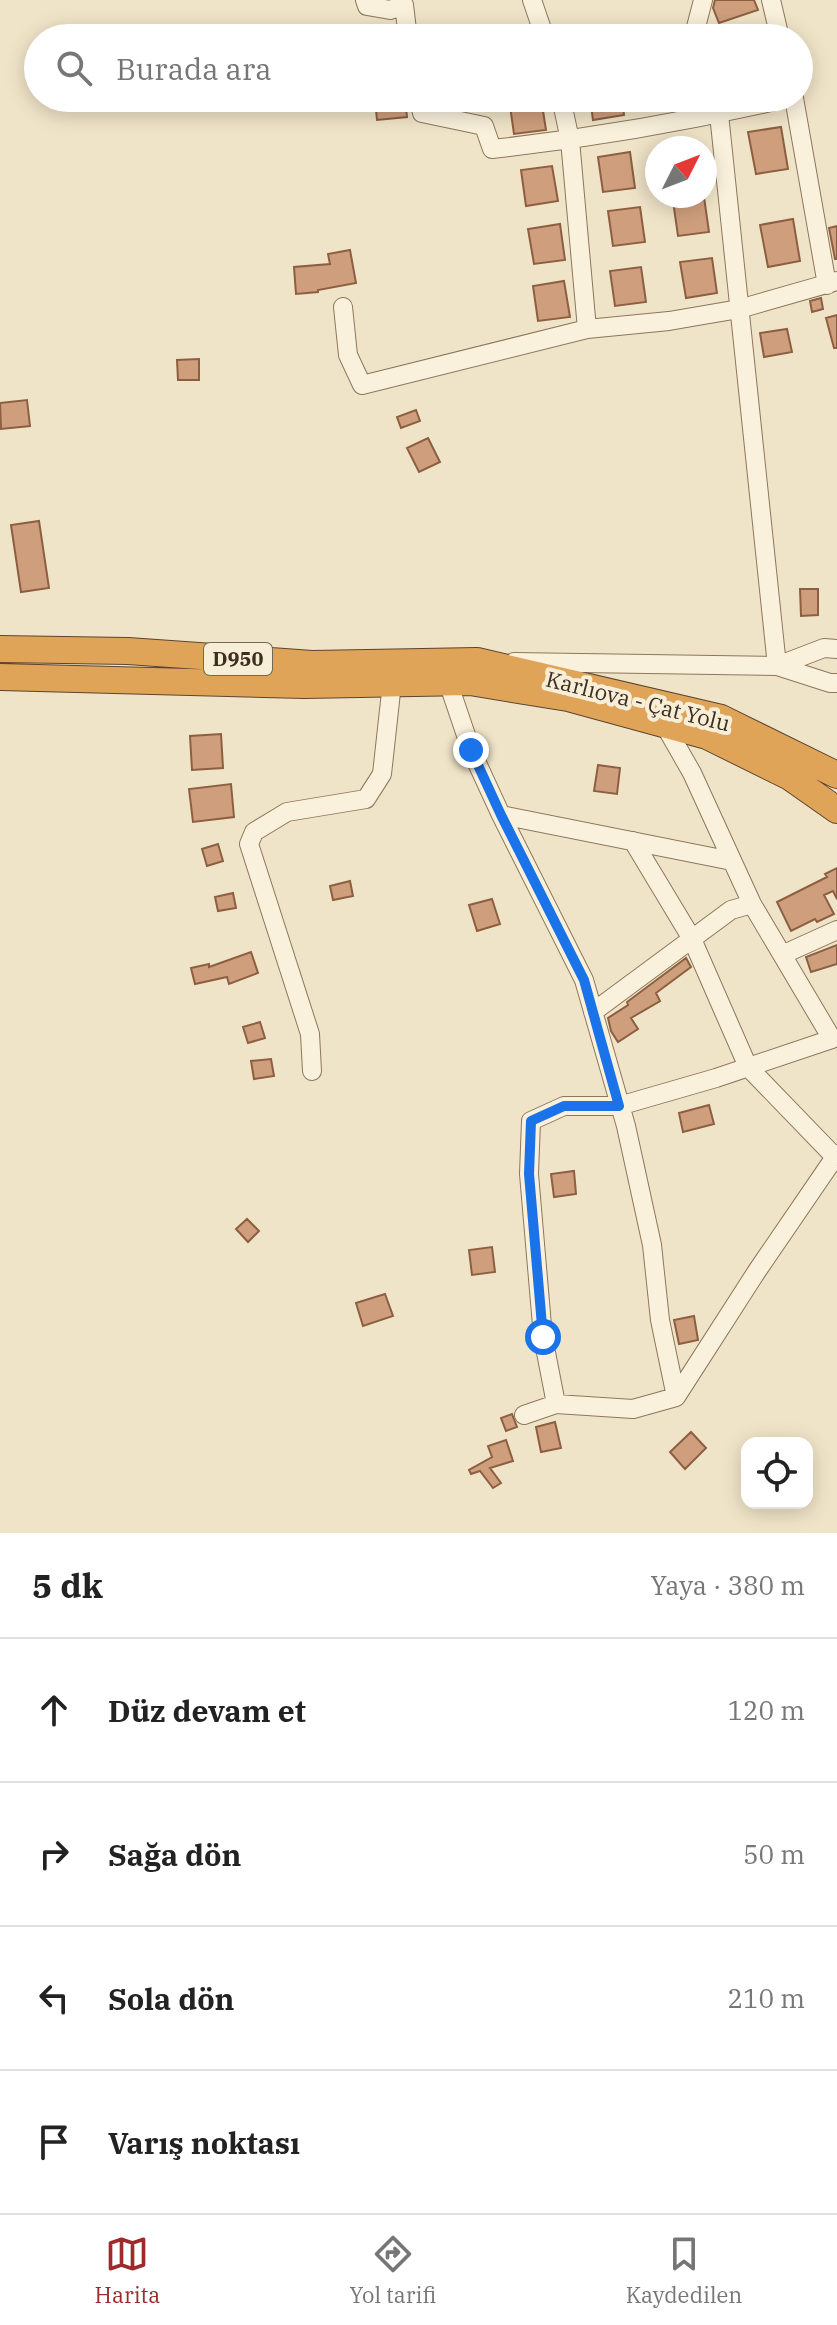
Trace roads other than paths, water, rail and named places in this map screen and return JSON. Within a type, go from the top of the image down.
[{"type":"highway","name":"D950","points":[[0,649],[128,651],[465,675]]},
{"type":"highway","name":"D950","points":[[0,677],[304,685],[392,683],[465,675]]},
{"type":"highway","name":"Karlıova - Çat Yolu","points":[[465,675],[568,698],[707,736],[790,777],[837,810]]},
{"type":"highway","name":"Karlıova - Çat Yolu","points":[[465,675],[721,718],[837,775]]},
{"type":"street","points":[[365,0],[367,6],[390,10],[410,3],[409,24]]},
{"type":"street","points":[[532,0],[540,24]]},
{"type":"street","points":[[697,24],[703,0]]},
{"type":"street","points":[[771,0],[777,24]]},
{"type":"street","points":[[422,112],[484,126],[492,149],[570,140],[691,112]]},
{"type":"street","points":[[564,112],[570,140],[587,329]]},
{"type":"street","points":[[718,112],[777,666]]},
{"type":"street","points":[[343,307],[348,355],[362,385],[587,329],[669,321],[739,309],[832,283],[794,112]]},
{"type":"street","points":[[676,1397],[660,1320],[652,1245],[626,1126],[584,980],[471,750],[465,675],[777,666],[824,648],[837,649]]},
{"type":"street","points":[[777,666],[837,683]]},
{"type":"street","points":[[312,1071],[310,1034],[249,844],[254,832],[287,812],[366,799],[382,774],[392,683]]},
{"type":"street","points":[[556,1404],[543,1337],[529,1174],[531,1121],[564,1106],[619,1106],[835,1044],[752,904],[692,773],[664,724]]},
{"type":"street","points":[[501,815],[732,861]]},
{"type":"street","points":[[524,1415],[556,1404],[633,1409],[676,1397],[836,1155],[748,1067],[692,939],[633,841]]},
{"type":"street","points":[[593,1012],[731,910],[752,904]]},
{"type":"street","points":[[784,954],[837,930]]}]
